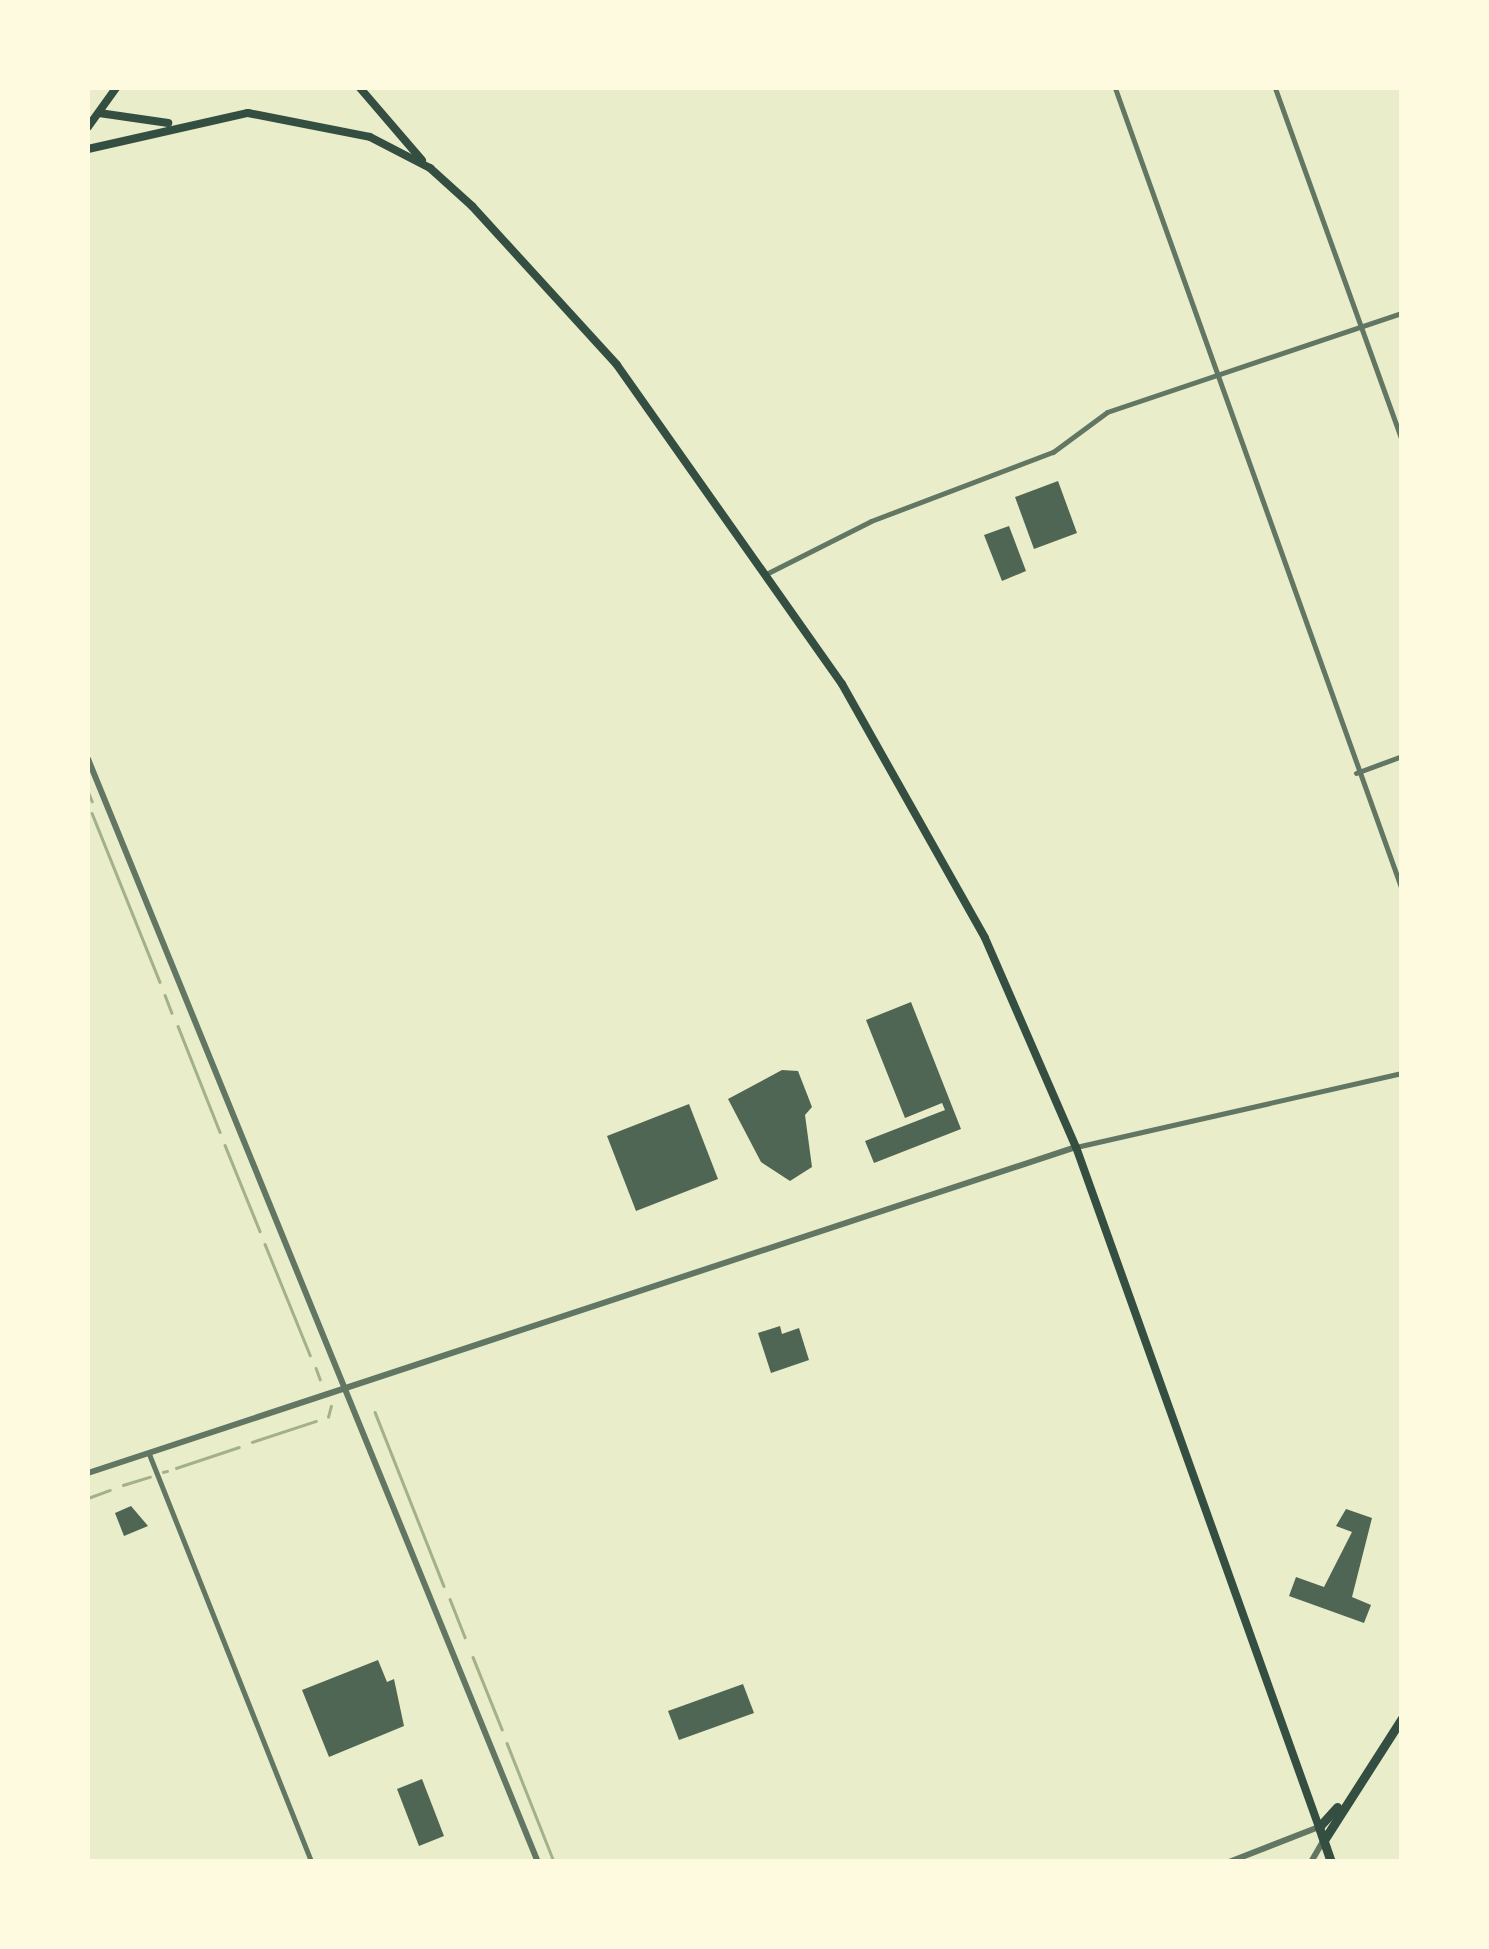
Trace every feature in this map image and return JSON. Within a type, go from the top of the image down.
[{"type":"main road","points":[[88,127],[116,88]]},
{"type":"main road","points":[[360,88],[430,168],[594,340],[768,573],[925,821],[1076,1146],[1331,1862]]},
{"type":"main road","points":[[100,113],[173,124]]},
{"type":"main road","points":[[88,149],[173,124],[248,113],[309,120],[430,168]]},
{"type":"main road","points":[[1319,1827],[1402,1718]]},
{"type":"main road","points":[[1324,1840],[1348,1793]]},
{"type":"street","points":[[1115,88],[1356,773],[1402,890]]},
{"type":"street","points":[[1276,88],[1402,440]]},
{"type":"street","points":[[768,573],[871,520],[1052,452],[1106,412],[1402,313]]},
{"type":"street","points":[[1356,773],[1402,756]]},
{"type":"street","points":[[88,759],[538,1862]]},
{"type":"street","points":[[88,1473],[1076,1146],[1402,1073]]},
{"type":"street","points":[[149,1454],[310,1862]]},
{"type":"street","points":[[1229,1862],[1319,1827]]},
{"type":"street","points":[[1311,1862],[1324,1840]]},
{"type":"building","points":[[1058,481],[1077,533],[1034,549],[1015,497]]},
{"type":"building","points":[[1009,526],[1026,571],[1002,581],[984,535]]},
{"type":"building","points":[[911,1002],[961,1129],[874,1163],[865,1141],[945,1110],[942,1103],[905,1118],[866,1020]]},
{"type":"building","points":[[782,1070],[798,1071],[812,1107],[805,1115],[812,1167],[790,1181],[761,1162],[728,1099]]},
{"type":"building","points":[[689,1104],[718,1179],[636,1211],[607,1136]]},
{"type":"building","points":[[780,1326],[782,1334],[799,1328],[809,1360],[771,1373],[758,1333]]},
{"type":"building","points":[[131,1506],[148,1526],[124,1536],[115,1513]]},
{"type":"building","points":[[1346,1509],[1372,1518],[1352,1597],[1371,1605],[1364,1623],[1289,1596],[1296,1577],[1324,1587],[1352,1532],[1336,1526]]},
{"type":"building","points":[[378,1660],[387,1682],[394,1679],[404,1726],[329,1757],[302,1690]]},
{"type":"building","points":[[743,1684],[754,1713],[679,1740],[668,1711]]},
{"type":"building","points":[[422,1779],[444,1836],[419,1846],[397,1789]]},
{"type":"waterway","points":[[88,791],[92,801]]},
{"type":"waterway","points":[[92,813],[160,982]]},
{"type":"waterway","points":[[165,995],[172,1013]]},
{"type":"waterway","points":[[178,1026],[220,1132]]},
{"type":"waterway","points":[[225,1145],[260,1231]]},
{"type":"waterway","points":[[265,1244],[310,1355]]},
{"type":"waterway","points":[[316,1368],[320,1379]]},
{"type":"waterway","points":[[328,1417],[331,1406]]},
{"type":"waterway","points":[[375,1412],[444,1586]]},
{"type":"waterway","points":[[252,1442],[316,1421]]},
{"type":"waterway","points":[[176,1468],[239,1447]]},
{"type":"waterway","points":[[163,1472],[167,1471]]},
{"type":"waterway","points":[[123,1485],[150,1477]]},
{"type":"waterway","points":[[88,1498],[110,1490]]},
{"type":"waterway","points":[[450,1599],[465,1637]]},
{"type":"waterway","points":[[473,1657],[502,1729]]},
{"type":"waterway","points":[[507,1743],[554,1862]]}]
